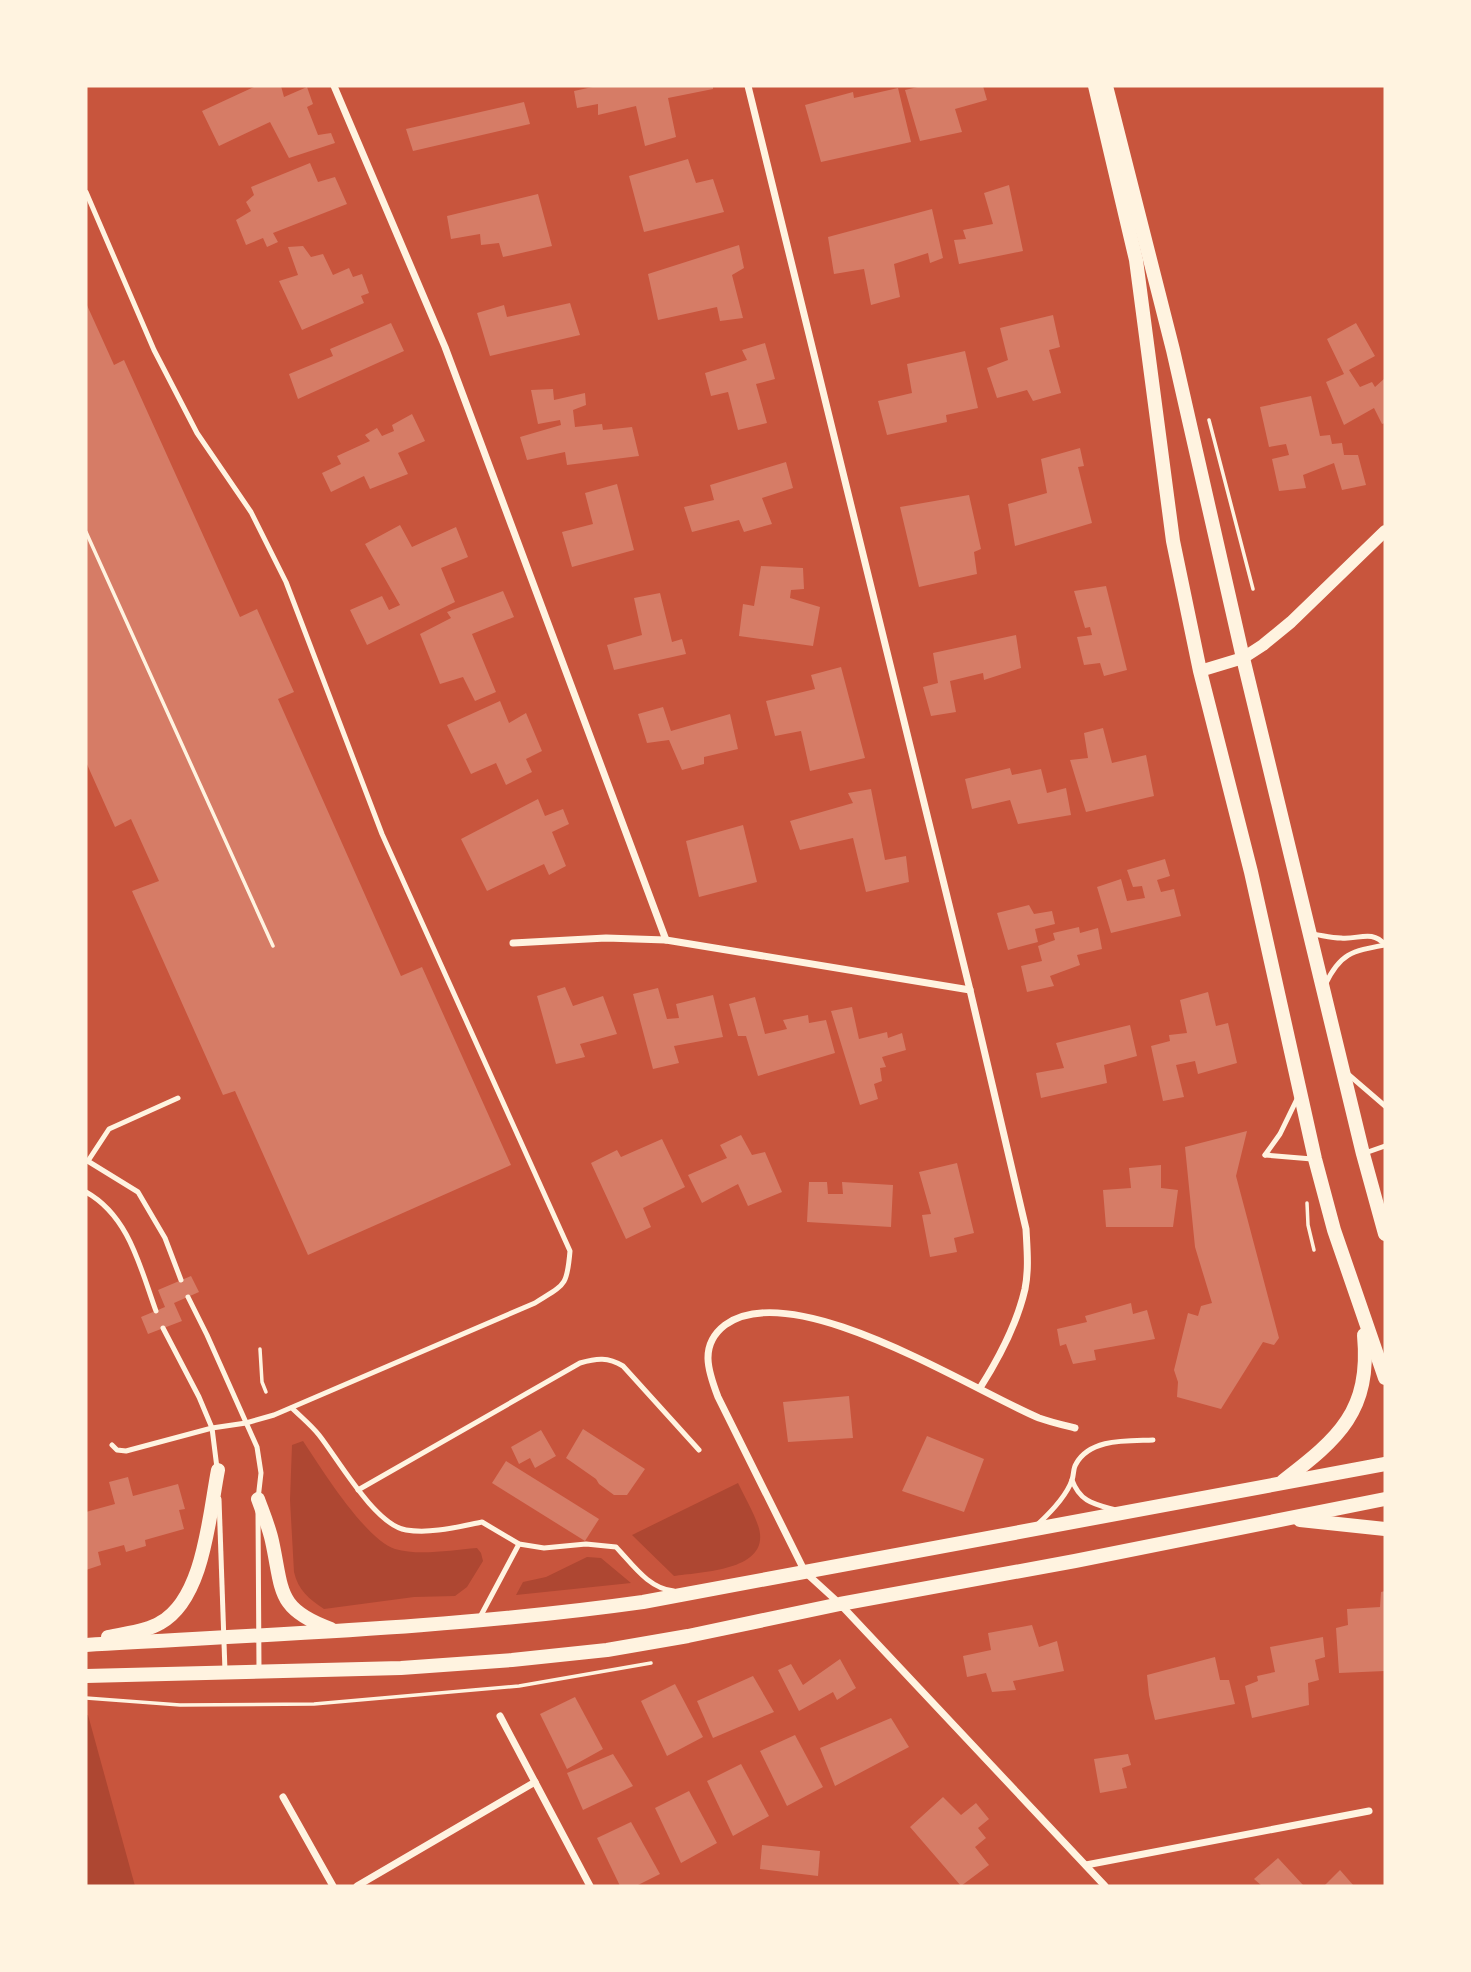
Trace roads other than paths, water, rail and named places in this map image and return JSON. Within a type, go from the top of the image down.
[{"type":"main road","points":[[1095,86],[1136,260],[1173,541],[1200,671],[1251,872],[1315,1159],[1334,1230],[1385,1378]]},
{"type":"main road","points":[[1106,86],[1173,350],[1243,658],[1363,1154],[1385,1234]]},
{"type":"main road","points":[[1280,1483],[1326,1447],[1340,1432],[1358,1403],[1366,1358],[1362,1316]]},
{"type":"main road","points":[[86,1644],[258,1637],[553,1615],[703,1593],[1385,1464]]},
{"type":"main road","points":[[86,1644],[158,1624],[174,1615],[182,1605],[197,1576],[218,1470]]},
{"type":"main road","points":[[258,1499],[272,1540],[281,1591],[299,1615],[339,1631]]},
{"type":"main road","points":[[86,1676],[415,1667],[607,1650],[1385,1499]]},
{"type":"main road","points":[[1289,1519],[1385,1529]]},
{"type":"street","points":[[334,86],[444,347],[666,940]]},
{"type":"street","points":[[748,86],[1026,1229],[1026,1287],[1018,1314],[996,1362],[980,1388]]},
{"type":"street","points":[[1200,671],[1243,658],[1263,645],[1291,622],[1385,531]]},
{"type":"street","points":[[513,943],[606,938],[666,940],[970,990]]},
{"type":"street","points":[[1075,1428],[1040,1418],[905,1351],[818,1320],[778,1313],[750,1315],[731,1321],[713,1334],[707,1354],[709,1374],[805,1572],[840,1604],[1105,1886]]},
{"type":"street","points":[[500,1716],[590,1886]]},
{"type":"street","points":[[357,1886],[535,1782]]},
{"type":"street","points":[[283,1797],[333,1886]]},
{"type":"street","points":[[1086,1865],[1369,1811]]},
{"type":"lane","points":[[86,192],[160,362],[197,433],[251,512],[286,582],[382,834],[570,1251],[568,1275],[564,1285],[536,1303],[292,1408],[246,1423],[212,1428],[126,1451],[117,1450],[112,1445]]},
{"type":"lane","points":[[1311,933],[1343,939],[1371,935],[1385,945],[1359,950],[1344,957],[1333,967],[1324,986]]},
{"type":"lane","points":[[1343,1071],[1385,1106]]},
{"type":"lane","points":[[1300,1092],[1280,1135],[1265,1155],[1315,1159]]},
{"type":"lane","points":[[178,1098],[109,1129],[87,1161],[138,1192],[165,1238],[181,1280]]},
{"type":"lane","points":[[1363,1154],[1385,1146]]},
{"type":"lane","points":[[86,1192],[102,1201],[126,1231],[156,1311]]},
{"type":"lane","points":[[188,1297],[257,1447],[261,1473],[258,1499],[259,1673]]},
{"type":"lane","points":[[163,1328],[212,1428],[218,1470],[225,1674]]},
{"type":"lane","points":[[358,1490],[580,1363],[593,1359],[611,1359],[623,1366],[699,1450]]},
{"type":"lane","points":[[292,1408],[317,1432],[358,1490],[387,1522],[404,1530],[435,1531],[482,1522],[519,1544],[544,1548],[586,1544],[616,1547],[650,1583],[664,1590],[703,1593]]},
{"type":"lane","points":[[1030,1531],[1050,1513],[1072,1480],[1076,1464],[1090,1449],[1113,1442],[1153,1440]]},
{"type":"lane","points":[[1072,1480],[1078,1494],[1094,1504],[1124,1513]]},
{"type":"lane","points":[[478,1621],[519,1544]]}]
